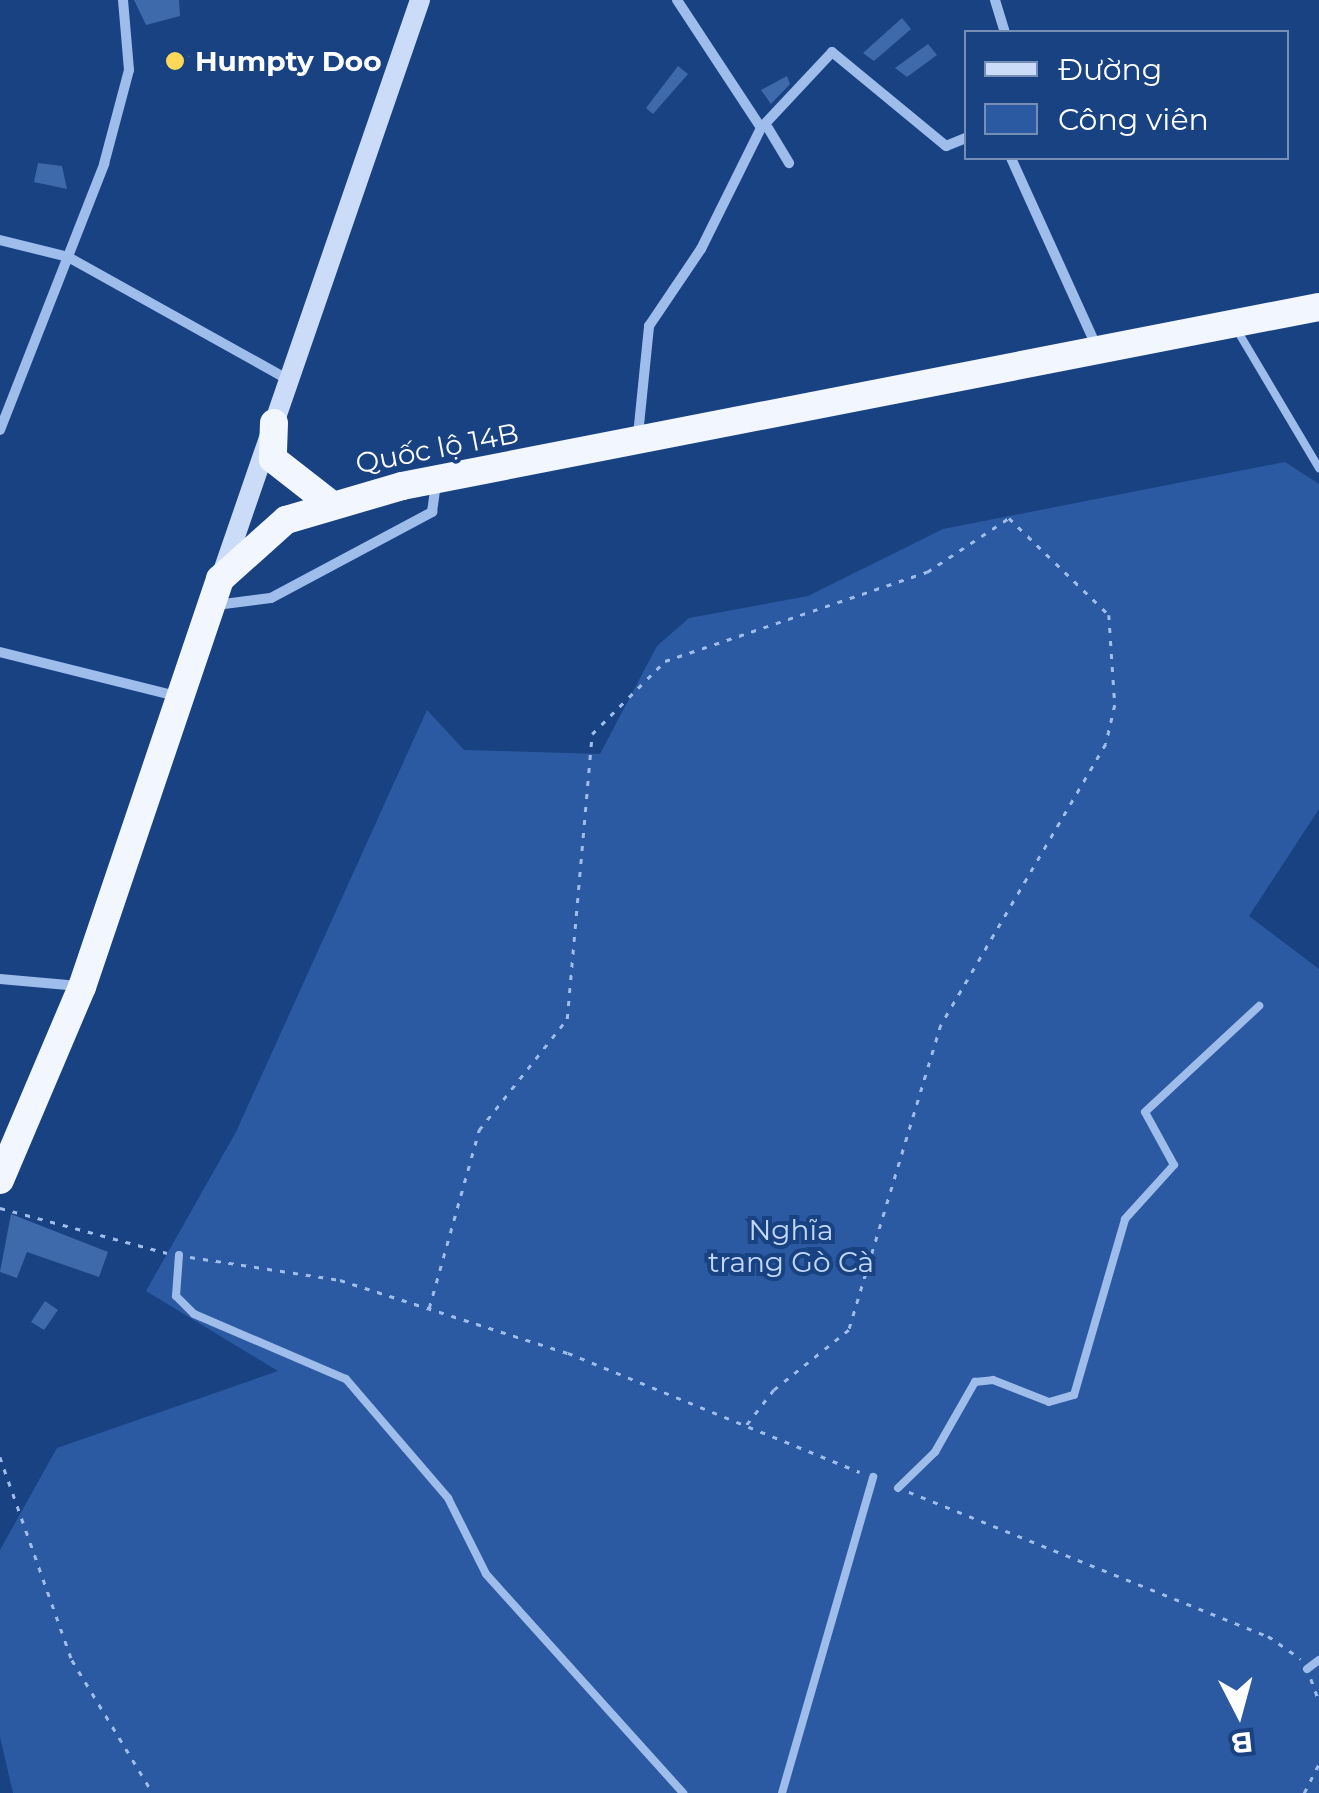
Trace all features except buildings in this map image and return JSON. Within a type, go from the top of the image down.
[{"type":"highway","name":"Quốc lộ 14B","points":[[215,592],[266,534],[328,502],[1319,307]]},
{"type":"highway","points":[[274,422],[274,459],[328,502]]},
{"type":"highway","points":[[0,1180],[82,987],[183,698],[215,592]]},
{"type":"main road","points":[[215,592],[420,0]]},
{"type":"street","points":[[0,430],[68,257],[127,82],[122,0]]},
{"type":"street","points":[[678,0],[789,163]]},
{"type":"street","points":[[995,0],[1004,30]]},
{"type":"street","points":[[637,443],[649,326],[701,249],[725,185],[764,128],[832,52],[946,146],[964,139]]},
{"type":"street","points":[[1012,160],[1097,349]]},
{"type":"street","points":[[0,240],[68,257],[289,380]]},
{"type":"street","points":[[215,592],[271,598],[432,512],[436,480]]},
{"type":"street","points":[[0,652],[183,698]]},
{"type":"street","points":[[0,979],[82,987]]},
{"type":"lane","points":[[1234,324],[1319,468]]},
{"type":"lane","points":[[898,1488],[934,1452],[975,1382],[993,1380],[1049,1402],[1074,1395],[1126,1219],[1174,1166],[1145,1112],[1258,1006]]},
{"type":"lane","points":[[178,1255],[176,1296],[194,1314],[346,1378],[448,1498],[486,1574],[683,1793]]},
{"type":"lane","points":[[782,1793],[873,1477]]},
{"type":"lane","points":[[1307,1668],[1319,1660]]},
{"type":"path","points":[[429,1308],[478,1130],[568,1019],[592,734],[665,662],[927,572],[1009,518],[1109,615],[1116,704],[1106,744],[941,1026],[849,1330],[774,1390],[744,1430]]},
{"type":"path","points":[[0,1208],[178,1255],[340,1280],[568,1353],[744,1430],[873,1477]]},
{"type":"path","points":[[0,1456],[72,1660],[153,1793]]},
{"type":"path","points":[[898,1488],[1268,1636],[1307,1668],[1319,1701]]},
{"type":"path","points":[[1304,1793],[1319,1763]]},
{"type":"green space","name":"Nghĩa trang Gò Cà","points":[[1285,462],[1319,484],[1319,809],[1249,916],[1319,969],[1319,1793],[13,1793],[0,1737],[0,1550],[57,1448],[278,1371],[146,1291],[236,1132],[427,710],[464,750],[600,754],[657,646],[689,618],[808,596],[943,529]]},
{"type":"place","name":"Humpty Doo","points":[[175,61]]}]
